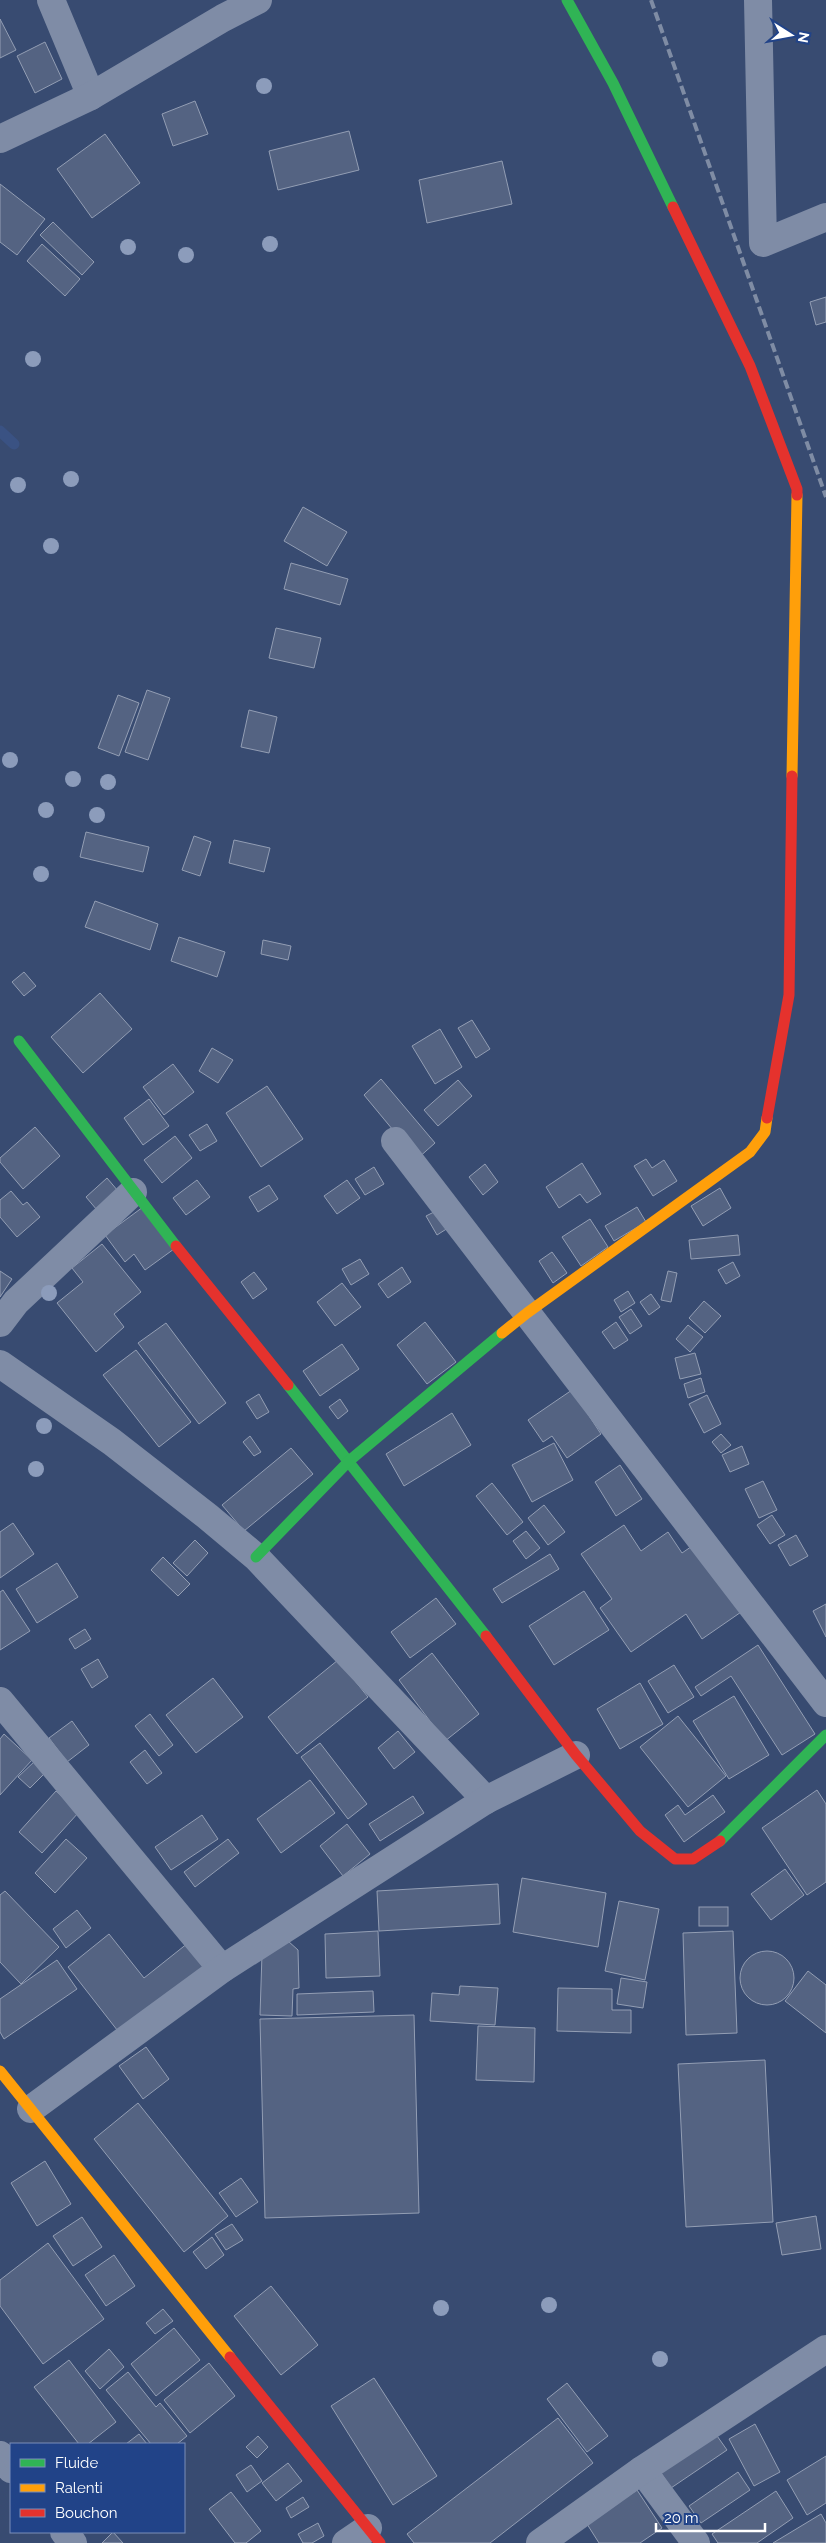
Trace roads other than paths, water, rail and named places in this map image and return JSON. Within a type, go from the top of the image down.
[{"type":"street","points":[[51,0],[91,96]]},
{"type":"street","points":[[0,139],[91,96],[223,18],[258,0]]},
{"type":"street","points":[[256,1557],[349,1461],[527,1313],[750,1152],[765,1132],[789,995],[797,489],[750,366],[613,83],[566,0]]},
{"type":"street","points":[[758,0],[763,243],[826,216]]},
{"type":"street","points":[[19,1041],[133,1192],[436,1570],[576,1755],[640,1831],[676,1859],[693,1860],[716,1845],[826,1735]]},
{"type":"street","points":[[395,1141],[826,1703]]},
{"type":"street","points":[[0,1323],[16,1302],[133,1192]]},
{"type":"street","points":[[0,1364],[112,1442],[208,1516],[256,1557],[486,1800]]},
{"type":"street","points":[[0,1701],[222,1969]]},
{"type":"street","points":[[31,2109],[222,1969],[486,1800],[576,1755]]},
{"type":"street","points":[[0,2071],[374,2535],[346,2543]]},
{"type":"street","points":[[540,2543],[642,2470],[826,2349]]},
{"type":"street","points":[[0,2455],[10,2468]]},
{"type":"street","points":[[642,2470],[696,2543]]},
{"type":"street","points":[[65,2533],[73,2543]]},
{"type":"waterway","points":[[0,431],[14,444]]},
{"type":"railway","points":[[651,0],[826,497]]}]
